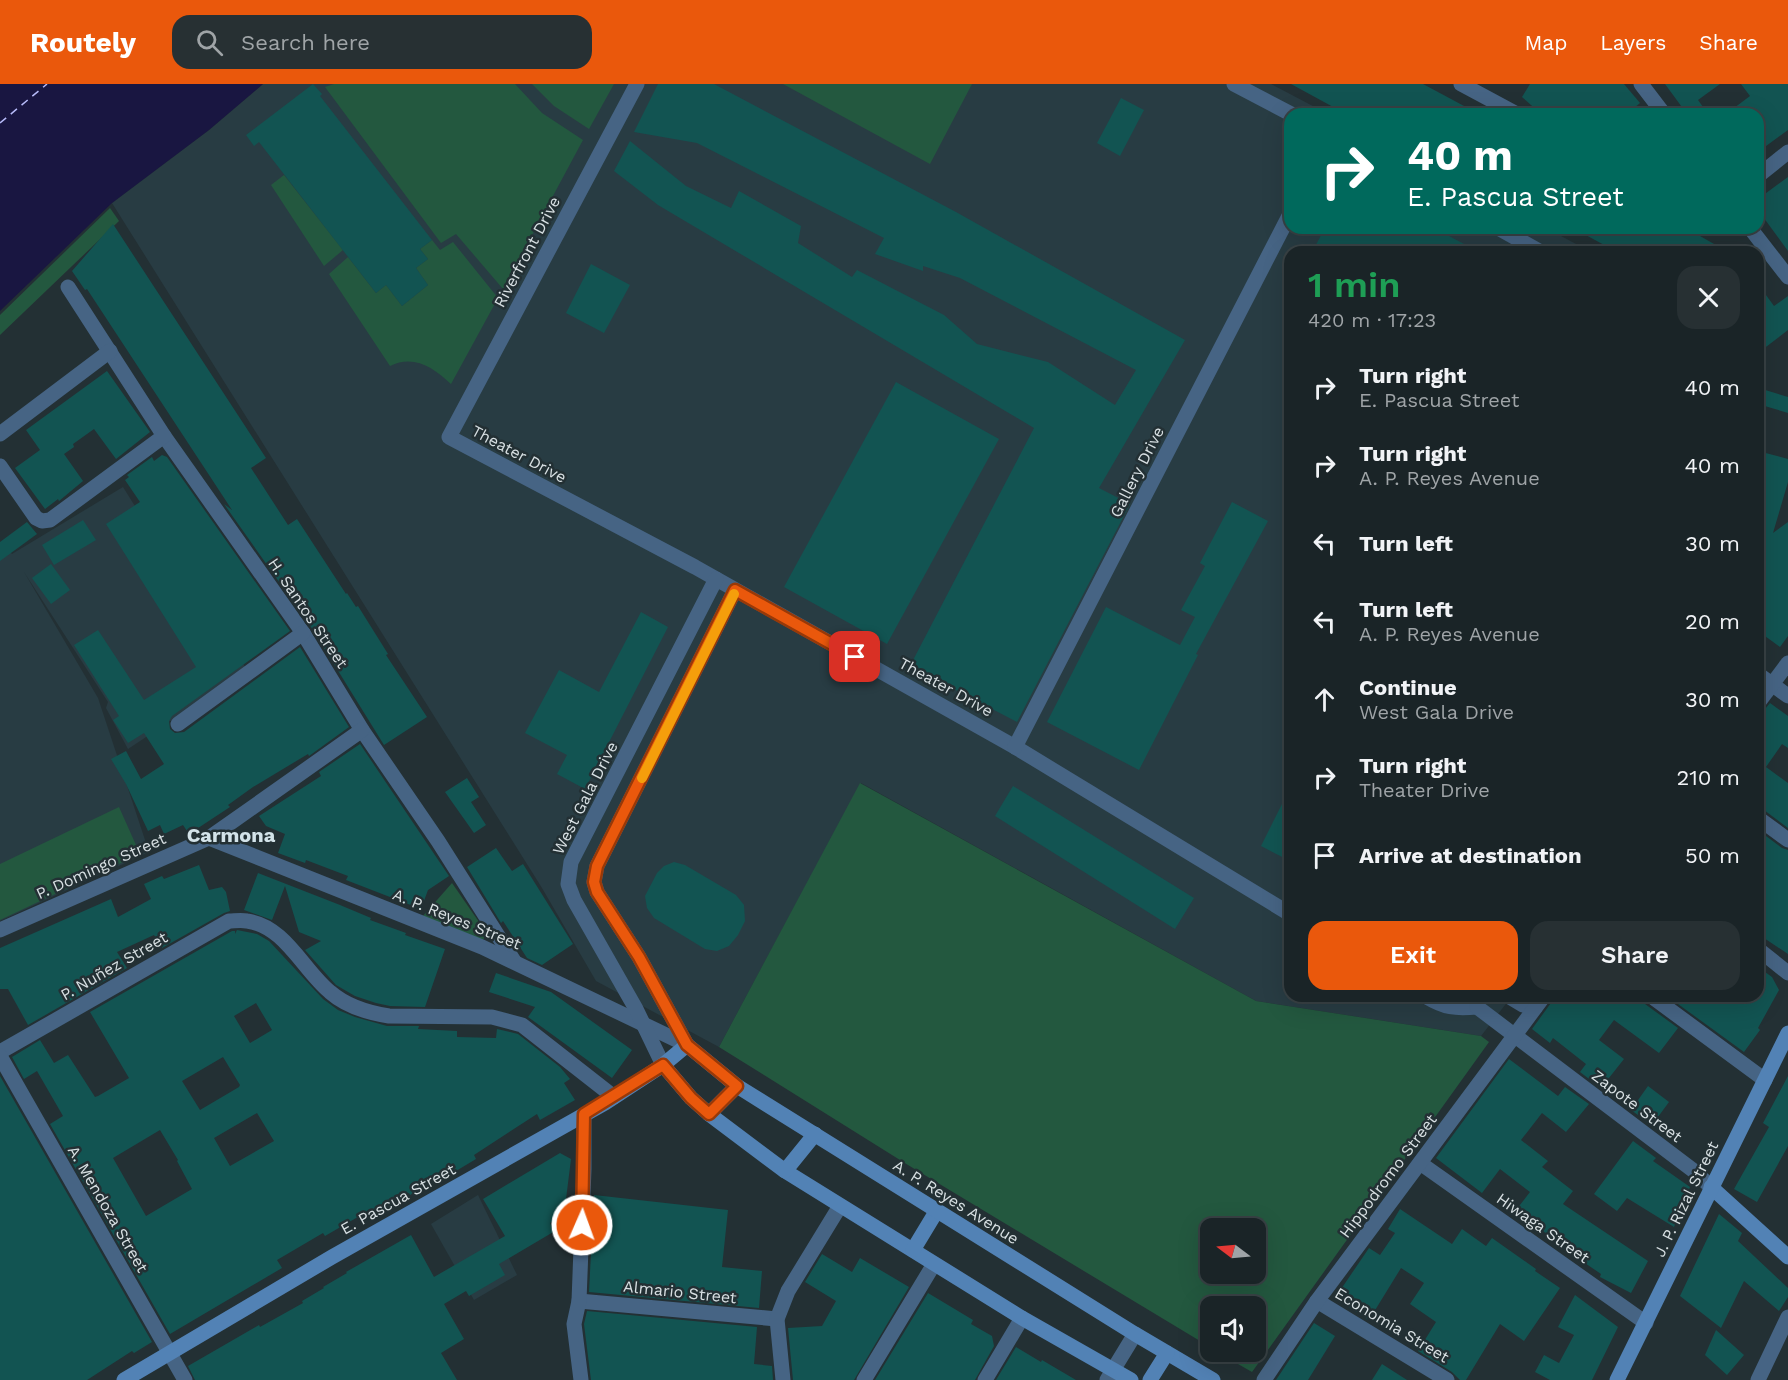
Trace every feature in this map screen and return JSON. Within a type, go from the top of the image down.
[{"type":"street","name":"Riverfront Drive","points":[[449,437],[637,84]]},
{"type":"street","points":[[1234,84],[1284,110]]},
{"type":"street","points":[[1461,84],[1506,108]]},
{"type":"street","points":[[1641,84],[1659,108]]},
{"type":"street","points":[[1764,171],[1788,152]]},
{"type":"street","name":"Gallery Drive","points":[[1015,747],[1284,226]]},
{"type":"street","points":[[1509,234],[1530,246]]},
{"type":"street","points":[[1755,234],[1764,246]]},
{"type":"street","points":[[1764,246],[1788,277]]},
{"type":"street","name":"H. Santos Street","points":[[68,287],[164,436],[303,633],[362,730],[438,841],[514,962]]},
{"type":"street","points":[[0,434],[110,351]]},
{"type":"street","points":[[0,466],[36,518],[42,521],[50,520],[164,436]]},
{"type":"street","name":"Theater Drive","points":[[449,437],[716,579],[1015,747],[1284,910]]},
{"type":"street","name":"West Gala Drive","points":[[663,1065],[574,900],[568,884],[571,862],[716,579]]},
{"type":"street","points":[[687,1045],[639,957],[597,892],[594,882],[597,866],[735,590]]},
{"type":"street","points":[[178,724],[303,633]]},
{"type":"street","points":[[1764,695],[1788,663]]},
{"type":"street","points":[[1764,678],[1788,696]]},
{"type":"street","points":[[646,718],[667,729]]},
{"type":"street","name":"P. Domingo Street","points":[[0,930],[209,838],[362,730]]},
{"type":"street","points":[[619,770],[640,781]]},
{"type":"street","points":[[1764,822],[1788,840]]},
{"type":"street","name":"A. P. Reyes Street","points":[[209,838],[514,962],[687,1045]]},
{"type":"street","name":"P. Nuñez Street","points":[[0,1054],[229,921],[248,921],[280,937],[330,992],[351,1005],[389,1016],[492,1017],[522,1025],[573,1064],[610,1100]]},
{"type":"street","points":[[1764,954],[1788,973]]},
{"type":"street","points":[[1435,1002],[1454,1009],[1481,1002]]},
{"type":"street","name":"Zapote Street","points":[[1481,1002],[1514,1036],[1694,1171],[1788,1257]]},
{"type":"street","points":[[1518,1002],[1523,1005],[1539,1002]]},
{"type":"street","name":"Hippodromo Street","points":[[1264,1380],[1317,1301],[1539,1002]]},
{"type":"street","points":[[1659,1002],[1765,1080]]},
{"type":"street","name":"J. P. Rizal Street","points":[[1617,1380],[1788,1033]]},
{"type":"street","name":"E. Pascua Street","points":[[124,1380],[332,1257],[610,1100],[663,1065],[687,1045]]},
{"type":"street","name":"A. P. Reyes Avenue","points":[[687,1045],[737,1086],[936,1212],[1213,1380]]},
{"type":"street","name":"A. Mendoza Street","points":[[0,1054],[185,1380]]},
{"type":"street","points":[[663,1065],[691,1098],[709,1114],[785,1171],[1110,1375],[1131,1380]]},
{"type":"street","points":[[709,1114],[737,1086]]},
{"type":"street","points":[[581,1380],[574,1324],[579,1300],[584,1114]]},
{"type":"street","points":[[785,1171],[815,1134]]},
{"type":"street","name":"Hiwaga Street","points":[[1420,1162],[1646,1323]]},
{"type":"street","points":[[783,1380],[777,1319],[788,1291],[840,1206]]},
{"type":"street","points":[[913,1250],[936,1212]]},
{"type":"street","points":[[864,1380],[934,1264]]},
{"type":"street","name":"Almario Street","points":[[579,1300],[777,1319]]},
{"type":"street","name":"Economia Street","points":[[1317,1301],[1447,1380]]},
{"type":"street","points":[[1758,1380],[1788,1317]]},
{"type":"street","points":[[985,1380],[1022,1318]]},
{"type":"street","points":[[1110,1375],[1135,1334]]},
{"type":"street","points":[[1150,1380],[1167,1353]]},
{"type":"shaded area","points":[[0,84],[263,84],[209,130],[112,203],[0,311]]},
{"type":"shaded area","points":[[263,84],[1271,84],[1317,108],[1284,108],[1284,234],[1557,234],[1580,246],[1284,246],[1284,1002],[1507,1002],[1481,1036],[1256,1001],[861,783],[719,1047],[596,981],[542,888],[112,203],[209,130]]},
{"type":"shaded area","points":[[123,487],[209,625],[223,633],[247,670],[128,749],[106,708],[108,702],[24,572],[98,698],[149,852],[0,921],[0,542],[12,554]]},
{"type":"shaded area","points":[[478,1195],[517,1275],[474,1300],[431,1224]]},
{"type":"green space","points":[[334,84],[515,84],[542,113],[583,140],[503,289],[456,234],[441,243],[325,87]]},
{"type":"green space","points":[[532,84],[614,84],[589,129],[554,106]]},
{"type":"green space","points":[[783,84],[972,84],[930,164]]},
{"type":"green space","points":[[284,175],[343,250],[324,266],[271,185]]},
{"type":"green space","points":[[110,208],[119,221],[0,335],[0,315]]},
{"type":"green space","points":[[432,240],[440,250],[453,242],[498,298],[451,384],[423,364],[407,362],[390,366],[329,274],[348,257],[376,293],[386,285],[402,306],[428,285],[416,268],[428,259],[420,249]]},
{"type":"green space","points":[[860,783],[1256,1001],[1481,1036],[1489,1042],[1266,1353],[1266,1296],[1200,1296],[1200,1341],[908,1165],[719,1047]]},
{"type":"green space","points":[[119,807],[140,854],[0,920],[0,864]]},
{"type":"green space","points":[[452,883],[488,935],[480,942],[423,916]]},
{"type":"green space","points":[[1234,1362],[1259,1362],[1252,1372]]},
{"type":"building","points":[[313,84],[432,240],[420,249],[428,259],[416,268],[428,285],[402,306],[386,285],[376,293],[259,142],[254,146],[246,135]]},
{"type":"building","points":[[658,84],[714,84],[956,212],[1185,340],[1099,488],[1130,504],[1017,722],[910,666],[1034,428],[658,205],[614,171],[630,141],[686,186],[731,208],[739,191],[801,226],[798,243],[852,277],[857,270],[944,315],[977,344],[1048,362],[1115,405],[1136,370],[960,278],[923,266],[923,271],[875,254],[884,238],[697,143],[634,132]]},
{"type":"building","points":[[1291,84],[1423,84],[1468,108],[1335,108]]},
{"type":"building","points":[[1530,84],[1624,84],[1640,103],[1634,108],[1534,108],[1522,97]]},
{"type":"building","points":[[1665,84],[1720,84],[1698,100],[1704,108],[1683,108]]},
{"type":"building","points":[[1741,84],[1788,84],[1788,130],[1764,148],[1764,108],[1734,108],[1750,96]]},
{"type":"building","points":[[1121,98],[1144,110],[1120,156],[1097,143]]},
{"type":"building","points":[[1788,177],[1788,251],[1764,218],[1764,195]]},
{"type":"building","points":[[113,224],[266,458],[251,468],[288,525],[297,519],[346,594],[356,607],[358,606],[388,654],[386,655],[427,717],[384,745],[311,627],[224,504],[232,510],[87,289],[85,290],[72,271]]},
{"type":"building","points":[[1322,234],[1445,234],[1468,246],[1315,246]]},
{"type":"building","points":[[1584,234],[1701,234],[1700,236],[1718,246],[1606,246]]},
{"type":"building","points":[[591,264],[630,285],[604,333],[566,313]]},
{"type":"building","points":[[1764,292],[1774,306],[1788,296],[1788,330],[1764,348]]},
{"type":"building","points":[[107,371],[150,432],[116,459],[94,429],[73,444],[74,447],[64,454],[83,481],[59,501],[58,499],[45,509],[15,468],[40,450],[26,430]]},
{"type":"building","points":[[896,382],[999,439],[887,644],[784,587]]},
{"type":"building","points":[[1764,390],[1788,397],[1788,413],[1764,406]]},
{"type":"building","points":[[1764,453],[1788,459],[1788,482],[1773,533],[1788,522],[1788,636],[1780,647],[1764,635]]},
{"type":"building","points":[[162,455],[167,457],[290,631],[172,716],[169,721],[170,729],[175,733],[184,732],[300,647],[349,727],[309,756],[308,754],[253,787],[228,805],[230,807],[189,834],[183,825],[164,834],[160,825],[148,831],[126,784],[111,759],[126,751],[141,779],[164,764],[144,733],[128,743],[113,720],[119,716],[74,645],[98,630],[144,700],[196,667],[106,524],[140,502],[125,480],[129,477],[127,475],[152,457],[154,461]]},
{"type":"building","points":[[1232,502],[1268,521],[1196,654],[1198,655],[1139,770],[1047,722],[1106,607],[1180,645],[1195,617],[1181,610],[1205,566],[1200,563]]},
{"type":"building","points":[[83,520],[96,540],[54,565],[42,545]]},
{"type":"building","points":[[27,522],[37,534],[0,561],[0,542]]},
{"type":"building","points":[[51,564],[70,590],[51,604],[32,578]]},
{"type":"building","points":[[641,612],[668,627],[585,789],[557,774],[567,755],[525,733],[559,670],[599,692]]},
{"type":"building","points":[[1770,703],[1788,716],[1788,748],[1782,744],[1766,767],[1788,783],[1788,828],[1764,810],[1765,709]]},
{"type":"building","points":[[360,744],[449,876],[428,890],[421,909],[346,880],[348,876],[306,860],[305,863],[278,853],[285,834],[266,826],[259,816],[321,776],[319,772]]},
{"type":"building","points":[[467,778],[479,797],[471,802],[486,825],[474,833],[445,792]]},
{"type":"building","points":[[1013,786],[1194,898],[1175,929],[995,816]]},
{"type":"building","points":[[1284,800],[1284,858],[1261,846]]},
{"type":"building","points":[[1764,834],[1788,850],[1788,954],[1764,938]]},
{"type":"building","points":[[496,848],[512,871],[523,864],[573,944],[542,965],[527,958],[503,921],[501,923],[467,867]]},
{"type":"building","points":[[674,862],[685,865],[736,895],[744,905],[745,921],[729,946],[717,951],[705,949],[654,918],[647,908],[645,896],[657,873],[664,866]]},
{"type":"building","points":[[199,865],[209,890],[222,887],[226,892],[230,911],[162,948],[154,935],[117,952],[127,968],[28,1025],[8,989],[0,989],[0,948],[111,899],[118,917],[151,899],[144,884],[162,876],[164,879]]},
{"type":"building","points":[[258,873],[371,918],[370,920],[406,933],[405,935],[445,949],[425,1007],[390,1006],[376,1003],[355,996],[336,985],[305,950],[321,941],[299,932],[285,886],[272,920],[244,910]]},
{"type":"building","points":[[237,930],[257,934],[269,941],[323,999],[338,1010],[355,1017],[387,1026],[419,1026],[418,1029],[457,1031],[457,1037],[496,1038],[497,1029],[518,1034],[560,1067],[570,1079],[564,1083],[575,1100],[540,1120],[537,1114],[474,1155],[476,1159],[436,1183],[435,1181],[410,1195],[409,1193],[365,1219],[363,1214],[325,1236],[323,1233],[277,1260],[282,1268],[170,1334],[50,1124],[63,1116],[37,1071],[24,1079],[12,1057],[40,1040],[54,1063],[68,1055],[95,1097],[98,1096],[129,1078],[90,1012],[232,931],[235,931],[235,934]],"holes":[[[256,1003],[272,1030],[250,1043],[234,1016]],[[223,1057],[240,1085],[200,1110],[182,1081]],[[257,1113],[274,1141],[230,1166],[214,1138]],[[160,1130],[192,1189],[146,1216],[113,1158]]]},
{"type":"building","points":[[1764,971],[1772,977],[1779,990],[1758,1028],[1760,1030],[1744,1052],[1675,1002],[1764,1002]]},
{"type":"building","points":[[496,973],[551,992],[632,1050],[612,1078],[528,1017],[535,1007],[489,992]]},
{"type":"building","points":[[1552,1002],[1644,1002],[1678,1028],[1659,1053],[1614,1020],[1599,1040],[1624,1059],[1601,1088],[1580,1072],[1586,1064],[1553,1038],[1550,1043],[1532,1029]]},
{"type":"building","points":[[1509,1059],[1558,1096],[1565,1087],[1589,1104],[1566,1132],[1542,1113],[1521,1140],[1548,1161],[1542,1167],[1573,1191],[1563,1204],[1648,1261],[1631,1293],[1600,1277],[1601,1274],[1560,1246],[1516,1210],[1530,1192],[1500,1169],[1482,1193],[1436,1158]]},
{"type":"building","points":[[0,1076],[152,1342],[134,1353],[132,1351],[87,1380],[0,1380]]},
{"type":"building","points":[[1788,1076],[1788,1146],[1757,1202],[1734,1189],[1769,1127],[1763,1123]]},
{"type":"building","points":[[1648,1086],[1669,1102],[1652,1125],[1631,1110]]},
{"type":"building","points":[[1633,1141],[1656,1158],[1653,1161],[1690,1187],[1674,1227],[1627,1198],[1617,1211],[1594,1194]]},
{"type":"building","points":[[560,1153],[571,1159],[564,1215],[550,1223],[555,1231],[499,1264],[505,1275],[469,1296],[466,1291],[444,1304],[464,1339],[441,1353],[457,1380],[195,1380],[188,1366],[259,1325],[260,1327],[303,1303],[302,1301],[346,1272],[411,1235],[434,1277],[505,1236],[483,1199]]},
{"type":"building","points":[[594,1195],[728,1210],[722,1267],[762,1271],[759,1308],[589,1292]]},
{"type":"building","points":[[1400,1209],[1452,1244],[1462,1229],[1486,1246],[1492,1238],[1560,1288],[1524,1341],[1500,1324],[1466,1380],[1460,1380],[1452,1372],[1418,1351],[1436,1322],[1410,1304],[1424,1283],[1401,1268],[1369,1320],[1335,1298],[1369,1248],[1380,1255],[1395,1233],[1388,1229]]},
{"type":"building","points":[[1719,1214],[1742,1233],[1738,1241],[1788,1288],[1788,1297],[1779,1311],[1744,1281],[1721,1328],[1680,1296]]},
{"type":"building","points":[[822,1254],[852,1272],[860,1258],[909,1287],[854,1380],[793,1380],[788,1328],[822,1326],[836,1301],[805,1282]]},
{"type":"building","points":[[928,1293],[973,1320],[971,1324],[992,1336],[994,1346],[975,1380],[875,1380]]},
{"type":"building","points":[[1575,1295],[1618,1327],[1592,1380],[1550,1380],[1535,1372],[1544,1355],[1559,1363],[1574,1335],[1558,1327]]},
{"type":"building","points":[[587,1311],[757,1327],[754,1364],[772,1366],[773,1380],[591,1380],[584,1324]]},
{"type":"building","points":[[1314,1323],[1335,1336],[1308,1380],[1276,1380]]},
{"type":"building","points":[[1716,1330],[1744,1355],[1727,1375],[1705,1355]]},
{"type":"building","points":[[1016,1347],[1041,1362],[1042,1360],[1076,1380],[996,1380]]},
{"type":"building","points":[[1382,1364],[1407,1380],[1372,1380]]},
{"type":"ferry route","points":[[0,123],[47,84]]},
{"type":"slow traffic","points":[[642,778],[734,594]]},
{"type":"district","name":"Carmona","points":[[231,835]]},
{"type":"route","points":[[582,1225],[584,1114],[663,1065],[673,1079],[709,1114],[737,1086],[687,1045],[639,957],[597,892],[594,882],[597,866],[735,590],[855,657]]}]
